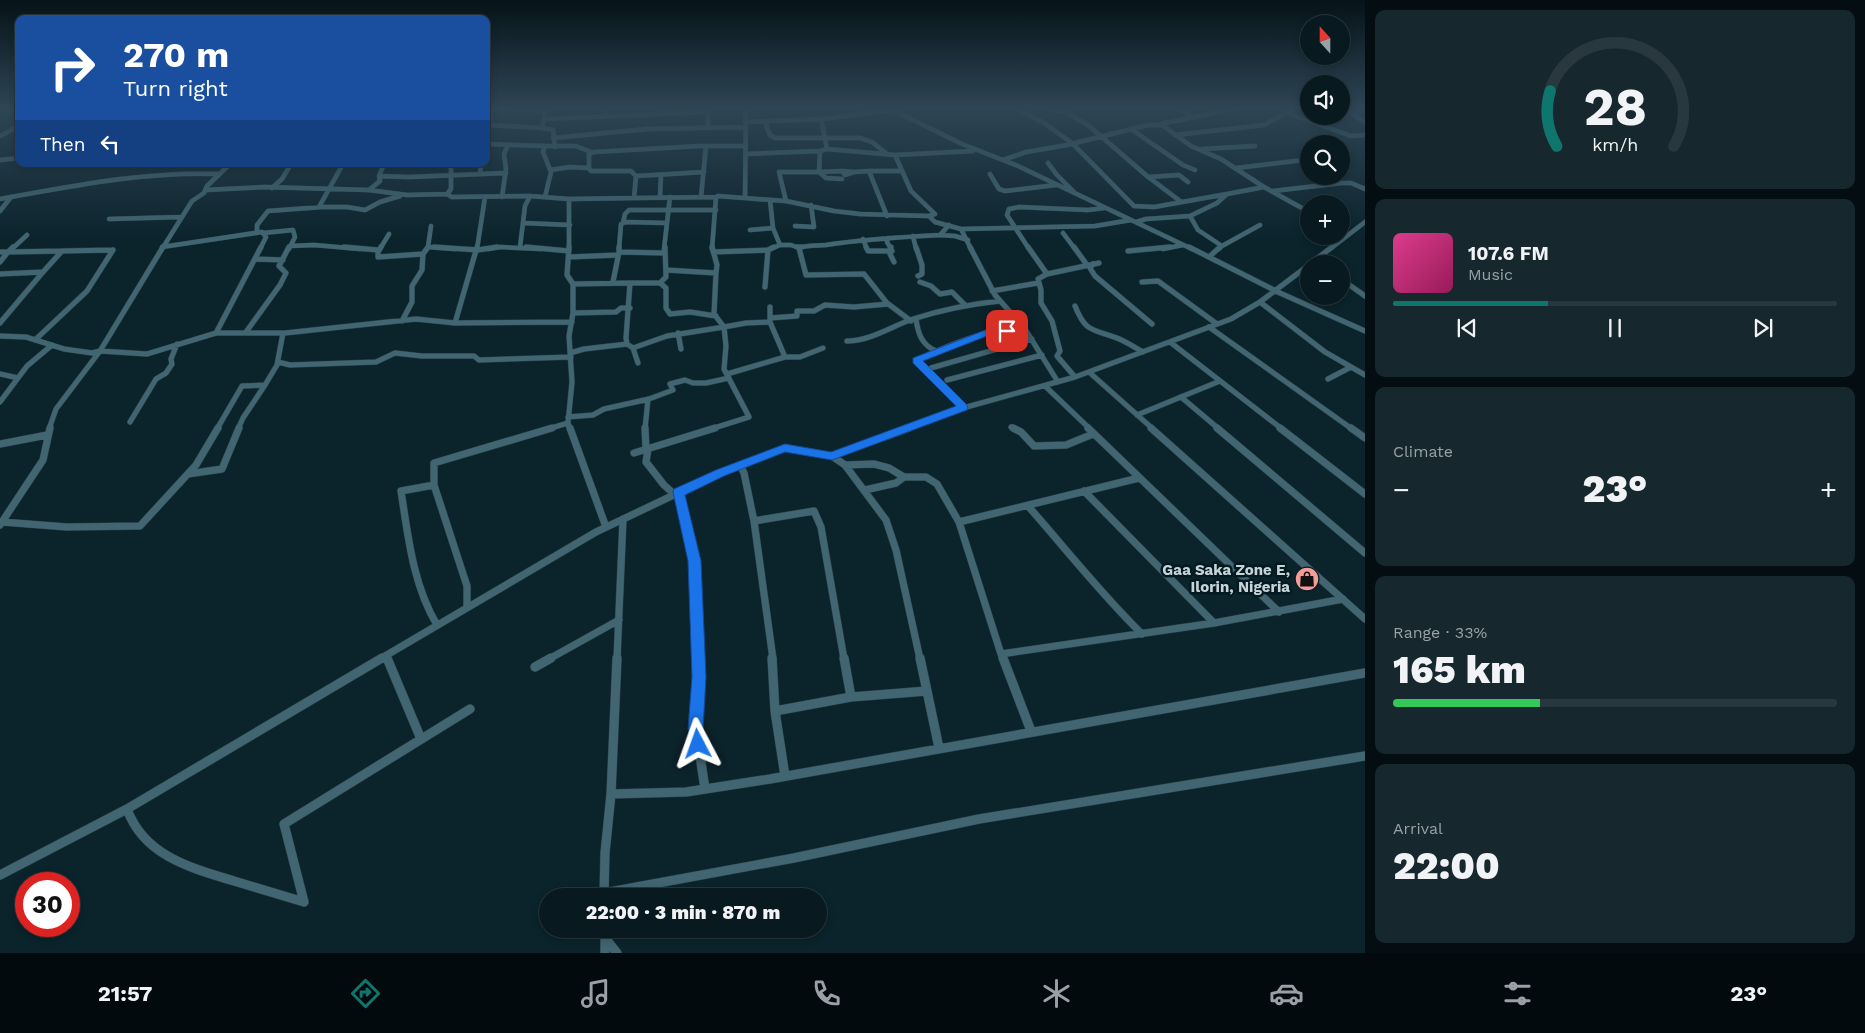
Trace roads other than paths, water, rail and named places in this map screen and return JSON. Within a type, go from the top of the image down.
[{"type":"street","points":[[502,196],[506,173],[505,151]]},
{"type":"street","points":[[543,151],[551,177],[545,197]]},
{"type":"street","points":[[589,168],[589,154],[591,152],[601,151]]},
{"type":"street","points":[[703,197],[706,151]]},
{"type":"street","points":[[745,198],[746,154],[808,151]]},
{"type":"street","points":[[819,172],[820,151]]},
{"type":"street","points":[[863,151],[895,155],[966,151]]},
{"type":"street","points":[[882,151],[888,154]]},
{"type":"street","points":[[977,151],[1003,160],[1057,185],[1275,290],[1365,331]]},
{"type":"street","points":[[1003,160],[1029,151]]},
{"type":"street","points":[[1079,151],[1134,206],[1143,207],[1264,187]]},
{"type":"street","points":[[1118,151],[1180,201]]},
{"type":"street","points":[[1163,151],[1183,165],[1195,170]]},
{"type":"street","points":[[1204,151],[1236,168],[1264,187],[1300,207]]},
{"type":"street","points":[[205,190],[272,188],[369,190],[406,195],[446,194],[452,198],[502,196],[569,198],[716,197],[786,201],[834,211],[887,216],[929,216],[935,214],[911,191],[895,155]]},
{"type":"street","points":[[0,160],[15,158]]},
{"type":"street","points":[[1236,168],[1300,160]]},
{"type":"street","points":[[1048,163],[1053,172],[1066,181],[1077,195]]},
{"type":"street","points":[[226,167],[192,202],[181,217],[100,351],[56,409],[47,435],[43,460],[1,524],[67,528],[140,526],[196,465],[242,386],[265,385]]},
{"type":"street","points":[[272,188],[282,179],[289,167]]},
{"type":"street","points":[[319,207],[341,167]]},
{"type":"street","points":[[369,190],[380,181],[379,176],[383,167]]},
{"type":"street","points":[[446,194],[451,189],[451,167]]},
{"type":"street","points":[[480,174],[481,167]]},
{"type":"street","points":[[550,170],[589,168],[591,171],[600,172],[631,171],[636,176],[704,172]]},
{"type":"street","points":[[869,171],[887,216]]},
{"type":"street","points":[[786,201],[779,172],[901,171]]},
{"type":"street","points":[[819,172],[826,178],[842,179]]},
{"type":"street","points":[[0,199],[96,181],[194,173],[218,174]]},
{"type":"street","points":[[379,176],[506,173]]},
{"type":"street","points":[[660,197],[661,174]]},
{"type":"street","points":[[990,174],[1002,191],[1057,185]]},
{"type":"street","points":[[1148,177],[1178,175],[1188,182]]},
{"type":"street","points":[[634,198],[636,176]]},
{"type":"street","points":[[1273,192],[1342,183],[1352,183],[1365,189]]},
{"type":"street","points":[[929,216],[935,222],[962,229],[1096,226],[1146,219],[1190,216],[1216,203],[1227,194]]},
{"type":"street","points":[[216,333],[236,297],[244,276],[255,259],[258,249],[266,237],[260,233],[257,225],[268,212],[319,207],[347,207],[365,210],[380,202],[406,195]]},
{"type":"street","points":[[520,247],[525,206],[530,196]]},
{"type":"street","points":[[0,212],[11,197]]},
{"type":"street","points":[[455,323],[476,250],[485,197]]},
{"type":"street","points":[[572,284],[613,282],[660,283],[666,278],[664,253],[670,197]]},
{"type":"street","points":[[703,197],[716,208]]},
{"type":"street","points":[[634,453],[749,417],[724,369],[726,346],[724,326],[714,314],[718,265],[713,252],[712,238],[716,197]]},
{"type":"street","points":[[569,198],[570,225],[567,276],[572,284],[573,313],[569,336],[572,382],[568,420],[606,527]]},
{"type":"street","points":[[770,200],[774,228],[780,245]]},
{"type":"street","points":[[795,226],[814,227],[811,205]]},
{"type":"street","points":[[613,282],[619,254],[621,224],[629,210],[716,208]]},
{"type":"street","points":[[1047,274],[1014,228],[1007,215],[1012,208],[1088,210],[1106,208]]},
{"type":"street","points":[[1190,216],[1190,221],[1196,228],[1222,246]]},
{"type":"street","points":[[110,219],[181,217]]},
{"type":"street","points":[[1350,233],[1365,222]]},
{"type":"street","points":[[524,223],[570,225]]},
{"type":"street","points":[[623,223],[667,223]]},
{"type":"street","points":[[940,235],[949,225]]},
{"type":"street","points":[[1209,257],[1222,246],[1260,225]]},
{"type":"street","points":[[402,321],[412,302],[412,286],[422,270],[423,254],[428,247],[431,226]]},
{"type":"street","points":[[750,230],[774,228]]},
{"type":"street","points":[[962,229],[992,291],[1030,336],[1058,382]]},
{"type":"street","points":[[162,247],[293,230],[295,237],[279,266],[286,273],[280,285],[246,332]]},
{"type":"street","points":[[1063,233],[1093,264]]},
{"type":"street","points":[[389,234],[378,252],[378,257],[423,254]]},
{"type":"street","points":[[0,262],[27,235]]},
{"type":"street","points":[[713,252],[768,250],[780,245],[791,245],[799,248],[807,245],[823,245],[863,239],[913,236],[955,236],[968,240]]},
{"type":"street","points":[[913,236],[917,254],[924,269],[922,274],[918,276]]},
{"type":"street","points":[[888,238],[892,251],[890,254],[894,262]]},
{"type":"street","points":[[863,239],[868,251],[892,251]]},
{"type":"street","points":[[290,246],[314,245],[378,250],[378,252]]},
{"type":"street","points":[[1128,251],[1161,249],[1184,245]]},
{"type":"street","points":[[1322,255],[1335,245]]},
{"type":"street","points":[[428,247],[476,250],[520,247],[569,254],[664,253]]},
{"type":"street","points":[[799,248],[806,275],[864,274],[888,304],[913,320],[920,338],[926,347],[936,352]]},
{"type":"street","points":[[0,252],[113,250],[87,290],[72,307],[35,340]]},
{"type":"street","points":[[766,287],[768,250]]},
{"type":"street","points":[[0,322],[62,251]]},
{"type":"street","points":[[255,259],[283,260]]},
{"type":"street","points":[[1075,377],[1057,356],[1060,351],[1060,345],[1056,340],[1051,319],[1041,303],[1041,290],[1038,283],[1039,278],[1047,274],[1093,264]]},
{"type":"street","points":[[1093,264],[1090,268],[1091,272],[1100,282],[1152,324]]},
{"type":"street","points":[[666,270],[716,273]]},
{"type":"street","points":[[832,456],[963,408],[1075,377],[1217,324],[1243,313],[1300,271]]},
{"type":"street","points":[[0,274],[43,272]]},
{"type":"street","points":[[1142,282],[1158,281],[1217,324]]},
{"type":"street","points":[[920,282],[932,286],[940,294],[952,292],[965,305]]},
{"type":"street","points":[[630,283],[630,308],[625,336],[627,344],[634,348],[638,363]]},
{"type":"street","points":[[660,283],[666,288],[666,308],[670,314],[690,312],[716,316]]},
{"type":"street","points":[[992,291],[1019,284],[1038,283]]},
{"type":"street","points":[[1350,285],[1365,296]]},
{"type":"street","points":[[847,341],[854,341],[913,320],[965,305],[1000,301]]},
{"type":"street","points":[[1260,302],[1325,352],[1365,375]]},
{"type":"street","points":[[634,348],[678,333],[797,316],[797,311],[812,312],[825,305],[854,307],[888,304]]},
{"type":"street","points":[[1075,306],[1080,318],[1092,330],[1115,337],[1143,352]]},
{"type":"street","points":[[770,307],[770,320],[785,358]]},
{"type":"street","points":[[573,313],[616,312],[621,308],[630,308]]},
{"type":"street","points":[[0,336],[26,337],[52,345],[92,353],[100,351],[147,354],[216,333],[283,333],[416,319],[455,323],[572,322]]},
{"type":"street","points":[[1209,327],[1365,438]]},
{"type":"street","points":[[963,408],[917,360],[991,331],[1016,330],[1030,336]]},
{"type":"street","points":[[188,474],[222,469],[243,418],[278,362],[283,333]]},
{"type":"street","points":[[678,333],[678,345],[681,349]]},
{"type":"street","points":[[930,368],[1030,336]]},
{"type":"street","points":[[1170,342],[1365,494]]},
{"type":"street","points":[[130,422],[156,379],[166,374],[172,364],[171,359],[177,344]]},
{"type":"street","points":[[278,362],[290,365],[376,362],[395,353],[422,356],[474,356],[479,360],[570,355],[582,348],[620,347],[627,344]]},
{"type":"street","points":[[0,402],[27,366],[52,345]]},
{"type":"street","points":[[467,607],[467,586],[434,485],[434,463],[568,420],[592,415],[617,405],[648,399],[673,390],[670,384],[685,380],[693,383],[706,383],[785,358],[813,354],[823,348]]},
{"type":"street","points":[[947,380],[1042,355]]},
{"type":"street","points":[[1328,379],[1351,367]]},
{"type":"street","points":[[1089,372],[1365,619]]},
{"type":"street","points":[[0,374],[18,378]]},
{"type":"street","points":[[1137,415],[1220,381]]},
{"type":"street","points":[[1045,386],[1279,612]]},
{"type":"street","points":[[1181,397],[1365,553]]},
{"type":"street","points":[[648,399],[649,406],[643,443],[647,449],[646,462],[664,485],[676,493],[695,561],[699,677],[696,729],[705,789]]},
{"type":"street","points":[[1011,427],[1021,432],[1034,446],[1066,444],[1093,434]]},
{"type":"street","points":[[0,444],[47,435]]},
{"type":"street","points":[[0,875],[127,810],[467,607],[606,527],[676,493],[785,448],[832,456],[845,465],[886,520],[896,550],[939,748]]},
{"type":"street","points":[[845,465],[874,464],[889,468],[904,478]]},
{"type":"street","points":[[740,465],[744,473],[754,521],[773,662],[775,711],[785,776]]},
{"type":"street","points":[[865,490],[904,478],[926,477],[937,484],[959,522],[1001,654],[1031,731]]},
{"type":"street","points":[[959,522],[1139,478]]},
{"type":"street","points":[[434,485],[401,492],[416,567],[428,614],[437,625]]},
{"type":"street","points":[[1084,491],[1214,623]]},
{"type":"street","points":[[1028,506],[1084,569],[1111,604],[1142,634]]},
{"type":"street","points":[[754,521],[814,511],[821,527],[851,697]]},
{"type":"street","points":[[604,888],[611,794],[623,519]]},
{"type":"street","points":[[1001,654],[1214,623],[1343,599]]},
{"type":"street","points":[[535,667],[619,620]]},
{"type":"street","points":[[386,656],[421,739]]},
{"type":"street","points":[[611,794],[686,792],[705,789],[1365,673]]},
{"type":"street","points":[[775,711],[851,697],[927,691]]},
{"type":"street","points":[[127,810],[132,823],[160,852],[182,865],[304,902],[284,824],[470,709]]},
{"type":"street","points":[[636,888],[794,858],[979,819],[1365,756]]},
{"type":"street","points":[[605,938],[605,953]]},
{"type":"street","points":[[608,938],[617,953]]},
{"type":"place","name":"Gaa Saka Zone E, Ilorin, Nigeria","points":[[1307,579]]}]
